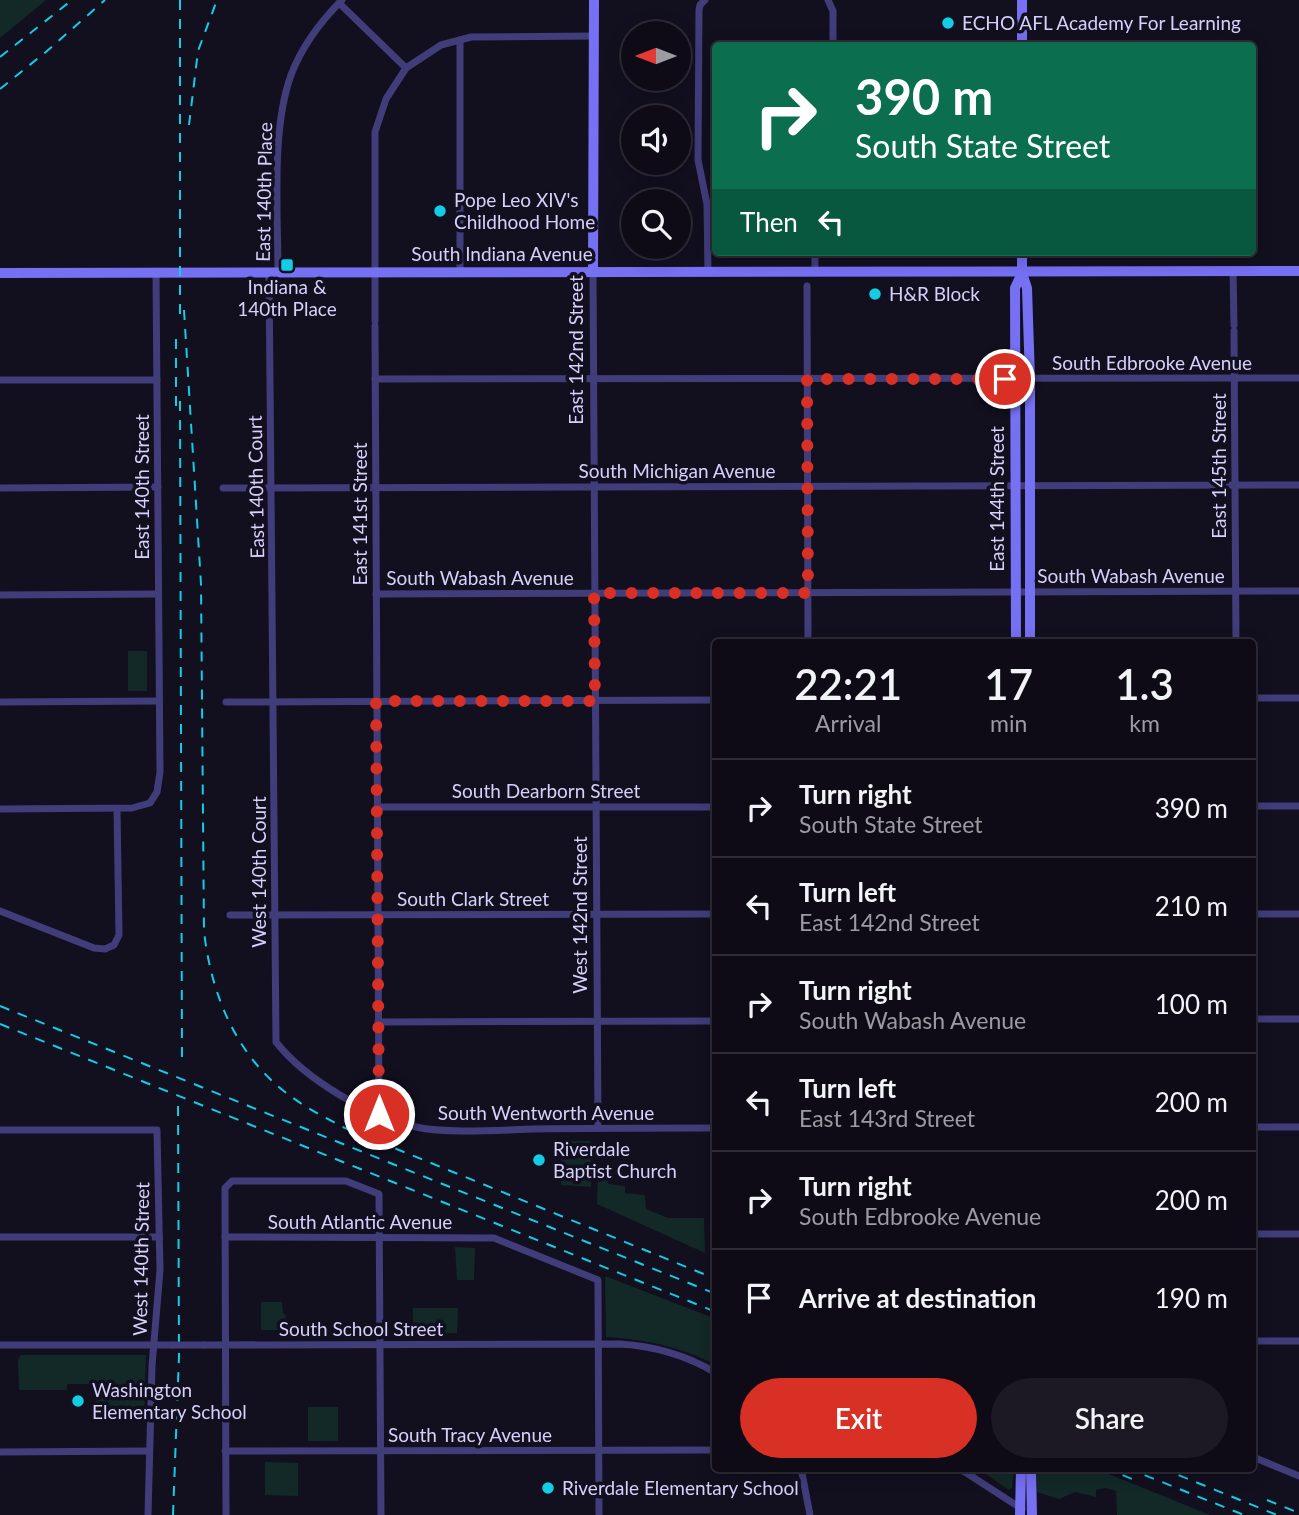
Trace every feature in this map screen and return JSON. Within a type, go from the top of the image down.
[{"type":"main road","name":"East 142nd Street","points":[[593,271],[594,0]]},
{"type":"main road","points":[[1022,0],[1022,42]]},
{"type":"main road","name":"East 144th Street","points":[[1022,256],[1022,273],[1027,288],[1030,379],[1030,639]]},
{"type":"main road","name":"South Indiana Avenue","points":[[0,273],[1299,271]]},
{"type":"main road","name":"East 144th Street","points":[[1016,639],[1015,288],[1022,273]]},
{"type":"main road","points":[[1021,1472],[1025,1513]]},
{"type":"main road","points":[[1025,1513],[1030,1472]]},
{"type":"street","points":[[340,1],[406,68],[441,45],[460,40],[490,35],[594,36]]},
{"type":"street","name":"East 140th Place","points":[[273,273],[278,145],[285,97],[291,76],[308,40],[340,1]]},
{"type":"street","points":[[704,1],[699,10],[698,160],[708,204],[708,272]]},
{"type":"street","points":[[828,1],[833,11],[833,42]]},
{"type":"street","points":[[460,40],[460,272]]},
{"type":"street","name":"East 141st Street","points":[[379,1114],[375,132],[386,99],[406,68]]},
{"type":"street","points":[[815,256],[815,272]]},
{"type":"street","name":"East 142nd Street","points":[[593,271],[595,701]]},
{"type":"street","name":"East 145th Street","points":[[1233,271],[1236,639]]},
{"type":"street","name":"East 140th Street","points":[[156,273],[159,701]]},
{"type":"street","name":"East 140th Court","points":[[273,273],[270,327],[273,702]]},
{"type":"street","points":[[807,286],[808,639]]},
{"type":"street","name":"South Edbrooke Avenue","points":[[375,379],[1299,378]]},
{"type":"street","points":[[0,380],[157,380]]},
{"type":"street","name":"South Michigan Avenue","points":[[223,488],[1299,485]]},
{"type":"street","points":[[0,488],[158,487]]},
{"type":"street","name":"South Wabash Avenue","points":[[376,594],[1299,591]]},
{"type":"street","points":[[0,595],[158,594]]},
{"type":"street","points":[[1256,698],[1299,698]]},
{"type":"street","points":[[226,702],[712,700]]},
{"type":"street","points":[[0,702],[159,701],[160,772],[153,800],[145,806],[117,809],[0,809]]},
{"type":"street","name":"West 142nd Street","points":[[595,701],[598,1128]]},
{"type":"street","name":"West 140th Court","points":[[273,702],[276,1042]]},
{"type":"street","points":[[1256,806],[1299,806]]},
{"type":"street","name":"South Dearborn Street","points":[[377,807],[712,807]]},
{"type":"street","points":[[0,911],[94,948],[110,947],[116,942],[119,934],[117,809]]},
{"type":"street","name":"South Clark Street","points":[[230,915],[712,914]]},
{"type":"street","points":[[1256,914],[1299,914]]},
{"type":"street","points":[[1256,1019],[1299,1019]]},
{"type":"street","points":[[378,1022],[712,1021]]},
{"type":"street","name":"South Wentworth Avenue","points":[[276,1042],[295,1062],[360,1106],[415,1127],[712,1128]]},
{"type":"street","points":[[1256,1127],[1299,1127]]},
{"type":"street","name":"West 140th Street","points":[[0,1130],[158,1130],[160,1270],[156,1344],[152,1366],[148,1515]]},
{"type":"street","points":[[226,1515],[225,1188],[232,1181],[346,1181],[379,1194],[381,1515]]},
{"type":"street","points":[[1256,1234],[1299,1234]]},
{"type":"street","points":[[0,1237],[159,1237]]},
{"type":"street","name":"South Atlantic Avenue","points":[[225,1237],[495,1238],[598,1280],[599,1343]]},
{"type":"street","points":[[1256,1341],[1299,1341]]},
{"type":"street","points":[[599,1343],[599,1515]]},
{"type":"street","name":"South School Street","points":[[0,1345],[599,1343],[655,1348],[690,1359],[712,1371]]},
{"type":"street","name":"South Tracy Avenue","points":[[225,1451],[712,1450]]},
{"type":"street","points":[[0,1452],[149,1451]]},
{"type":"street","points":[[1256,1458],[1299,1476]]},
{"type":"street","points":[[802,1472],[810,1515]]},
{"type":"street","points":[[965,1472],[1025,1513]]},
{"type":"green space","points":[[0,0],[46,0],[0,38]]},
{"type":"green space","points":[[128,651],[147,651],[147,691],[128,691]]},
{"type":"green space","points":[[561,1141],[591,1141],[591,1187],[561,1185]]},
{"type":"green space","points":[[598,1168],[607,1172],[608,1184],[625,1186],[625,1193],[645,1195],[646,1209],[668,1218],[704,1218],[705,1253],[597,1204]]},
{"type":"green space","points":[[455,1247],[475,1248],[474,1280],[457,1280]]},
{"type":"green space","points":[[605,1276],[712,1317],[712,1363],[662,1345],[606,1337]]},
{"type":"green space","points":[[261,1302],[282,1302],[286,1316],[285,1330],[261,1330]]},
{"type":"green space","points":[[413,1308],[458,1308],[457,1333],[413,1333]]},
{"type":"green space","points":[[21,1355],[146,1355],[144,1417],[97,1417],[95,1384],[67,1384],[67,1390],[19,1390],[18,1360]]},
{"type":"green space","points":[[308,1407],[338,1407],[338,1441],[308,1441]]},
{"type":"green space","points":[[265,1462],[298,1463],[298,1496],[265,1495]]},
{"type":"green space","points":[[983,1472],[1014,1472],[1012,1488],[1009,1490]]},
{"type":"green space","points":[[1037,1472],[1104,1472],[1210,1515],[1117,1515],[1116,1491],[1105,1488],[1096,1490],[1096,1497],[1075,1492],[1059,1499],[1037,1492]]},
{"type":"railway","points":[[0,57],[72,0]]},
{"type":"railway","points":[[0,89],[105,0]]},
{"type":"railway","points":[[180,0],[180,321]]},
{"type":"railway","points":[[189,125],[198,51],[217,0]]},
{"type":"railway","points":[[184,310],[201,584],[204,931],[213,978],[229,1022],[254,1062],[270,1079],[309,1109],[345,1128],[712,1277]]},
{"type":"railway","points":[[176,339],[176,409]]},
{"type":"railway","points":[[180,401],[182,1063]]},
{"type":"railway","points":[[0,1006],[712,1292]]},
{"type":"railway","points":[[0,1024],[712,1310]]},
{"type":"railway","points":[[173,1515],[179,1356],[178,1099]]},
{"type":"railway","points":[[1115,1472],[1137,1481]]},
{"type":"railway","points":[[1137,1472],[1244,1515]]},
{"type":"railway","points":[[1171,1472],[1277,1515]]},
{"type":"railway","points":[[1267,1500],[1299,1513]]},
{"type":"place","name":"ECHO AFL Academy For Learning","points":[[948,23]]},
{"type":"place","name":"Pope Leo XIV's Childhood Home","points":[[440,211]]},
{"type":"place","name":"Indiana & 140th Place","points":[[287,265]]},
{"type":"place","name":"H&R Block","points":[[875,294]]},
{"type":"place","name":"Riverdale Baptist Church","points":[[539,1160]]},
{"type":"place","name":"Washington Elementary School","points":[[78,1401]]},
{"type":"place","name":"Riverdale Elementary School","points":[[548,1488]]},
{"type":"route","points":[[379,1114],[376,701],[595,701],[594,593],[808,593],[807,379],[1005,379]]}]
